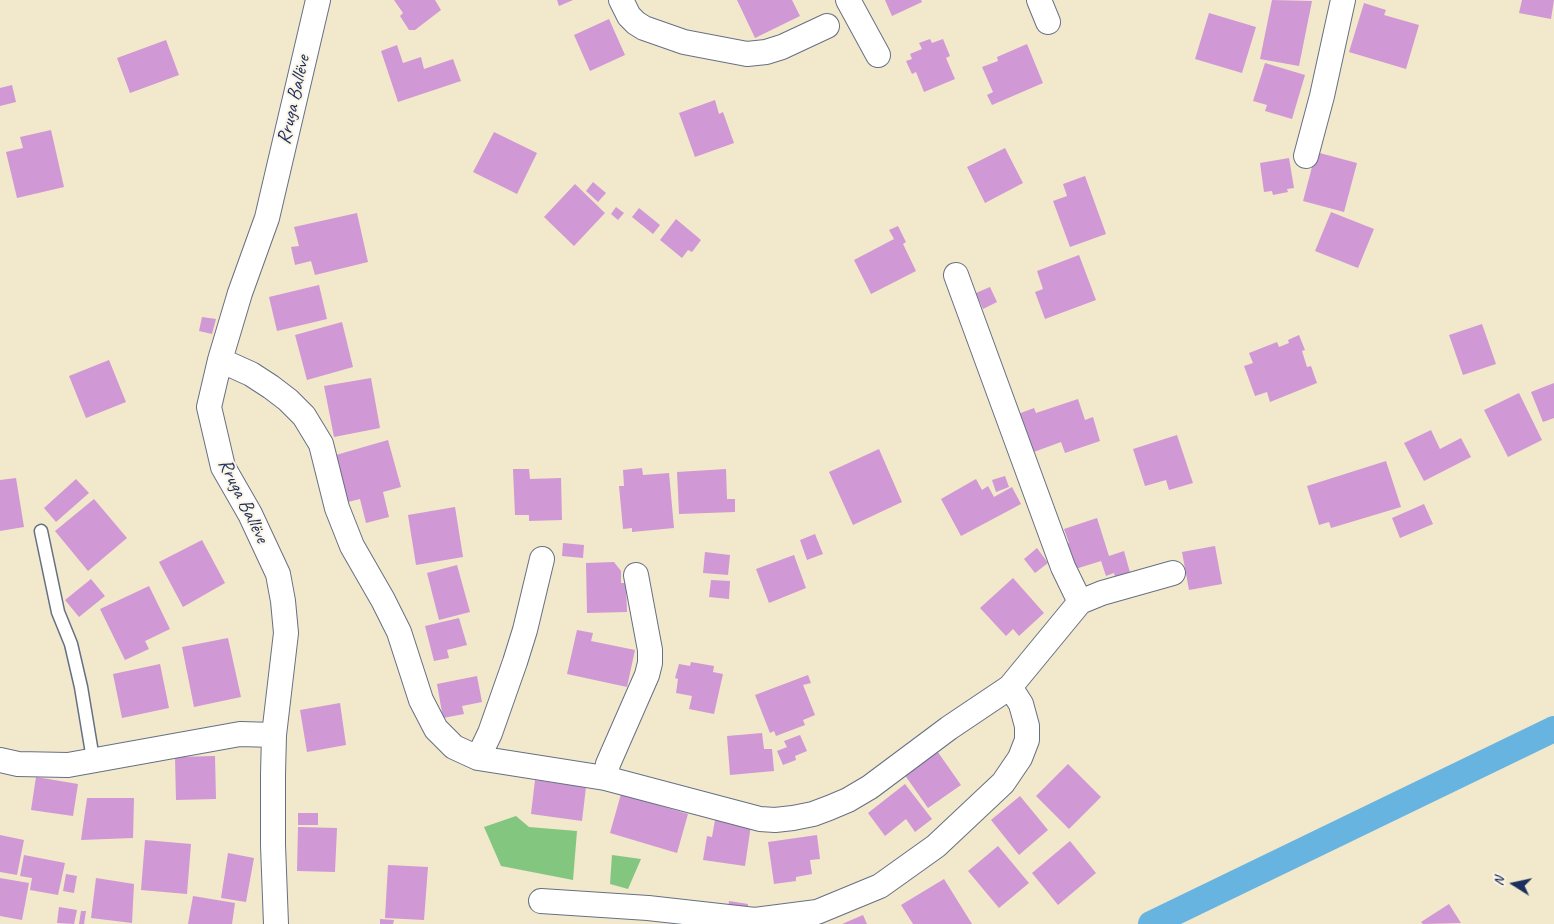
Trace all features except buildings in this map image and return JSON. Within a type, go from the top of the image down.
[{"type":"street","name":"Rruga Ballëve","points":[[276,924],[273,845],[274,735],[286,633],[283,601],[278,574],[250,514],[223,467],[209,407],[220,360],[240,293],[266,218],[316,0]]},
{"type":"street","points":[[621,0],[629,16],[644,28],[684,42],[747,54],[766,52],[782,47],[827,26]]},
{"type":"street","points":[[848,0],[878,55]]},
{"type":"street","points":[[1039,0],[1048,22]]},
{"type":"street","points":[[1306,156],[1322,96],[1343,0]]},
{"type":"street","points":[[956,275],[1063,567],[1080,602]]},
{"type":"street","points":[[220,360],[251,374],[270,387],[304,416],[321,444],[337,508],[352,546],[399,632],[421,700],[428,715],[436,729],[454,747],[478,758],[605,778],[760,818],[775,820],[814,814],[848,800],[870,787],[949,728],[1010,687],[1080,602],[1102,592],[1173,573]]},
{"type":"street","points":[[478,758],[490,733],[515,662],[525,630],[542,559]]},
{"type":"street","points":[[605,778],[608,764],[650,663],[650,650],[636,575]]},
{"type":"street","points":[[541,901],[648,908],[755,920],[817,912],[880,886],[936,846],[1003,783],[1020,758],[1027,740],[1028,726],[1021,704],[1010,687]]},
{"type":"street","points":[[0,760],[18,764],[68,765],[240,734],[274,735]]},
{"type":"lane","points":[[41,530],[58,612],[71,644],[81,687],[93,759]]},
{"type":"green space","points":[[516,816],[529,827],[577,831],[573,880],[501,866],[484,827]]},
{"type":"green space","points":[[612,855],[641,859],[628,889],[610,884]]},
{"type":"waterway","points":[[1151,924],[1554,729]]}]
